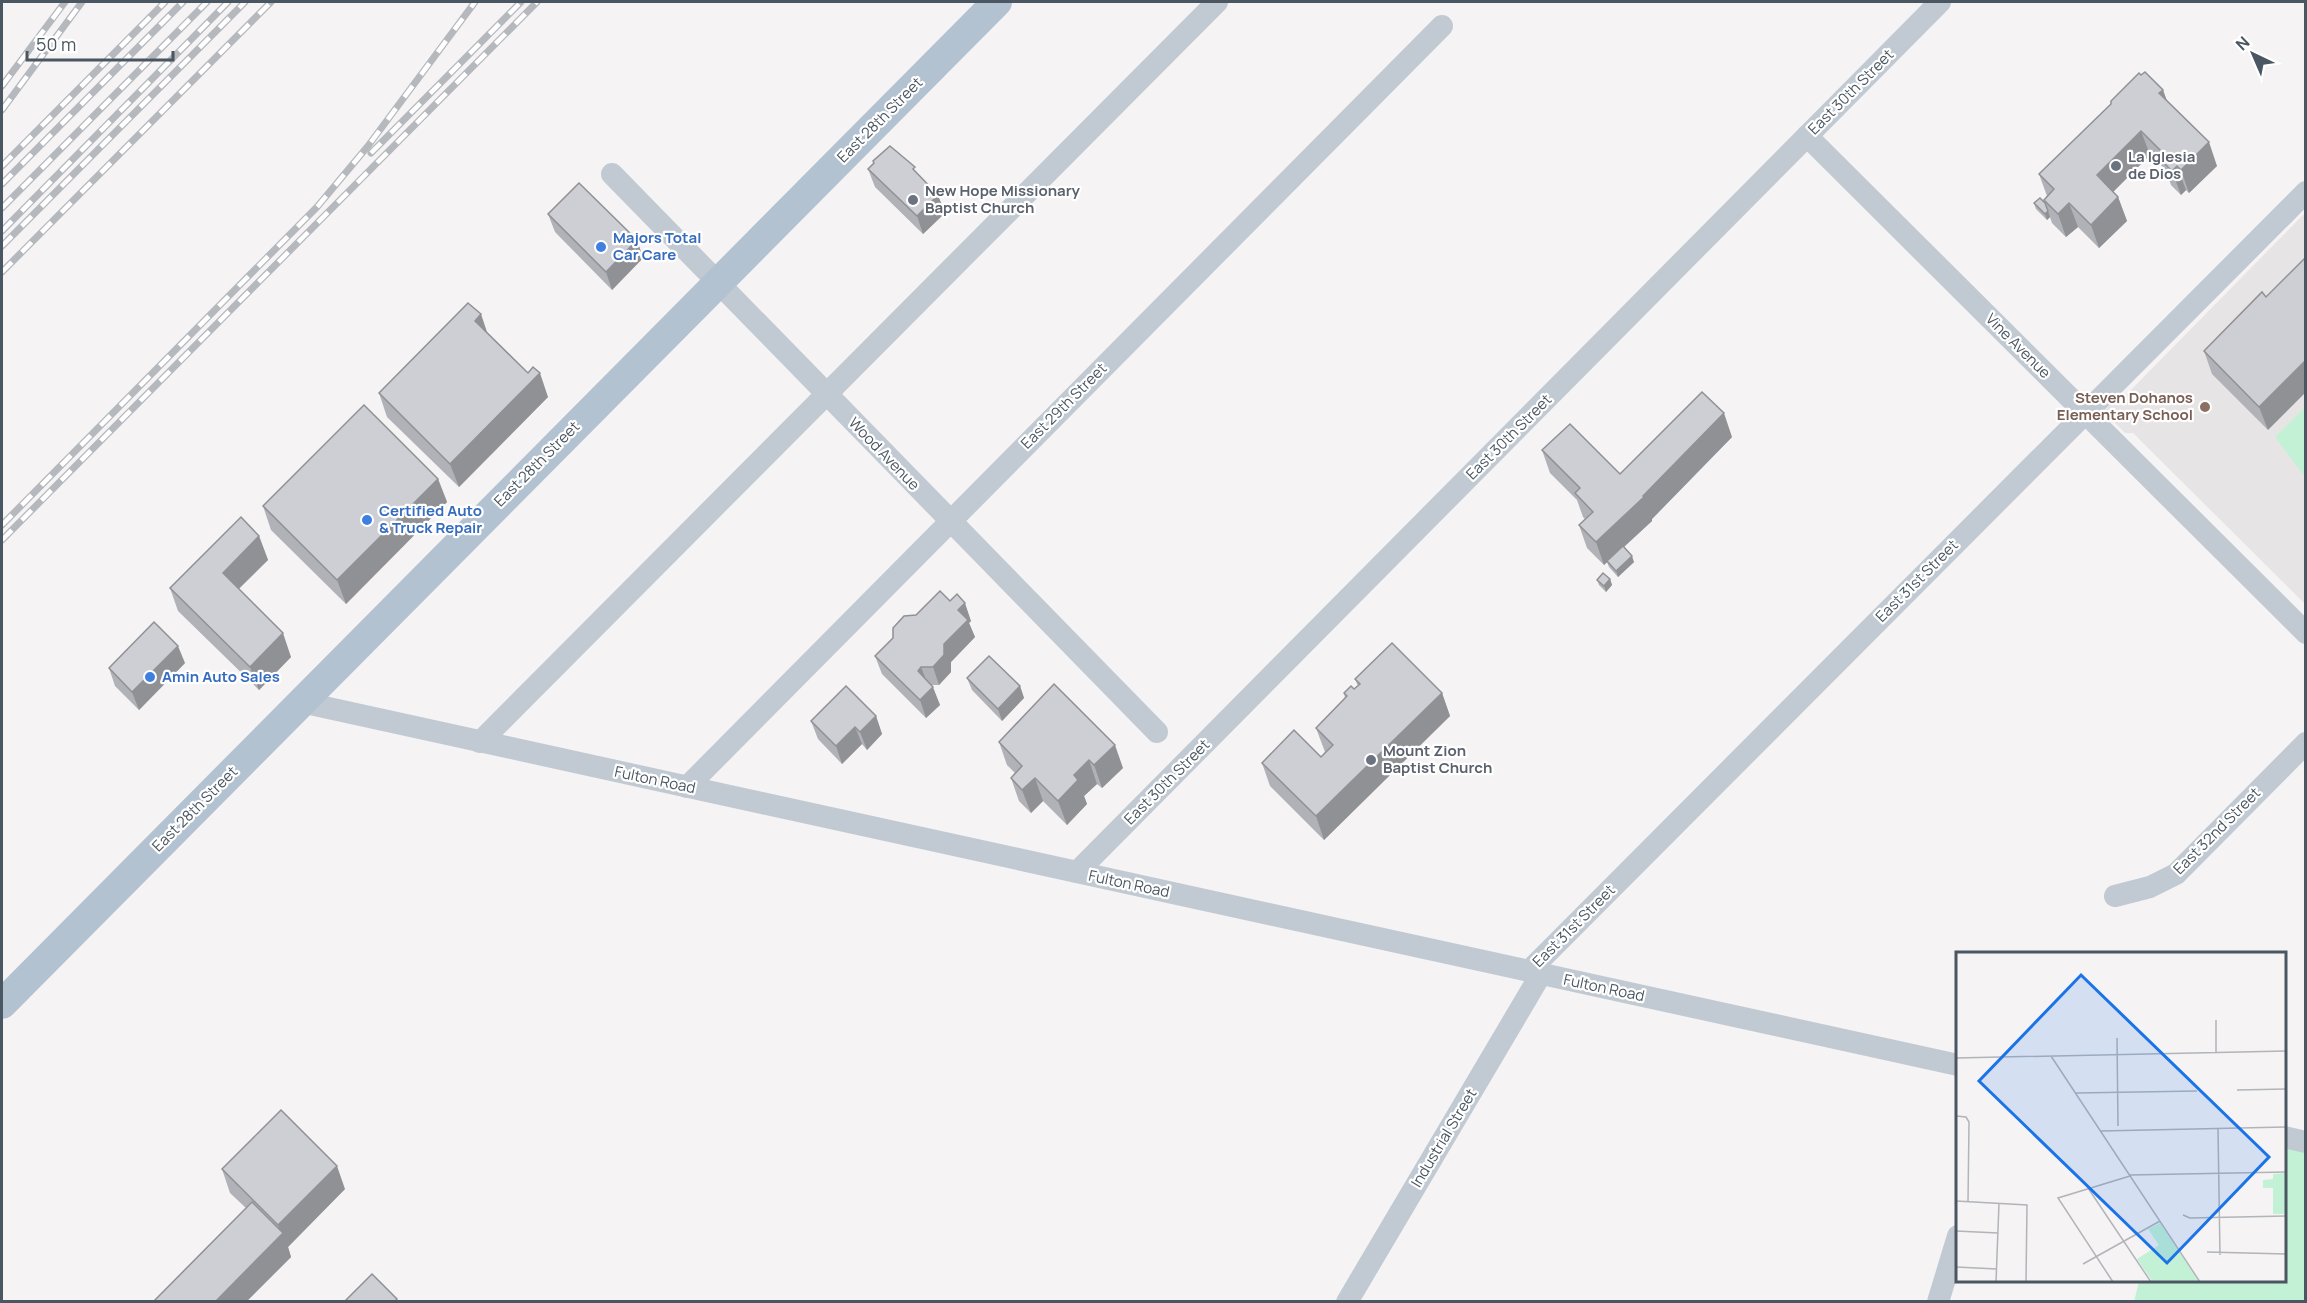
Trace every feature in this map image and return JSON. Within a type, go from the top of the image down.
[{"type":"main road","name":"East 28th Street","points":[[2,1004],[997,2]]},
{"type":"street","points":[[480,742],[1217,2]]},
{"type":"street","name":"East 30th Street","points":[[1077,872],[1941,2]]},
{"type":"street","name":"East 29th Street","points":[[687,787],[1442,26]]},
{"type":"street","name":"Vine Avenue","points":[[1807,136],[2306,633]]},
{"type":"street","name":"Wood Avenue","points":[[612,174],[1157,732]]},
{"type":"street","name":"East 31st Street","points":[[1535,973],[2085,413],[2306,192]]},
{"type":"street","name":"Fulton Road","points":[[301,702],[1956,1065]]},
{"type":"street","name":"East 32nd Street","points":[[2115,896],[2150,887],[2176,874],[2306,743]]},
{"type":"street","name":"Industrial Street","points":[[1347,1302],[1535,973]]},
{"type":"street","points":[[2286,1137],[2306,1142]]},
{"type":"street","points":[[1938,1302],[1956,1243]]},
{"type":"shaded area","name":"Steven Dohanos Elementary School","points":[[2305,213],[2305,604],[2133,433],[2125,433],[2105,413],[2104,409],[2115,396],[2125,396]]},
{"type":"green space","points":[[2305,407],[2305,477],[2275,437]]},
{"type":"green space","points":[[2286,1146],[2305,1151],[2305,1301],[2134,1302],[2139,1282],[2286,1282]]},
{"type":"building","points":[[2145,72],[2163,90],[2159,93],[2209,142],[2181,170],[2177,166],[2172,171],[2162,161],[2167,157],[2141,131],[2097,175],[2118,197],[2091,225],[2069,203],[2058,214],[2044,200],[2054,189],[2039,174],[2111,104],[2111,101],[2139,73],[2141,75]]},
{"type":"building","points":[[890,146],[915,167],[913,169],[938,195],[917,216],[868,169],[874,163],[873,161]]},
{"type":"building","points":[[579,183],[637,240],[606,272],[548,214]]},
{"type":"building","points":[[2040,198],[2048,211],[2045,214],[2034,203]]},
{"type":"building","points":[[2306,257],[2306,360],[2259,407],[2204,351],[2262,292],[2266,297]]},
{"type":"building","points":[[468,303],[481,314],[475,321],[528,373],[533,367],[540,373],[450,464],[379,393]]},
{"type":"building","points":[[1702,392],[1724,413],[1644,497],[1596,542],[1579,525],[1593,512],[1575,493],[1580,488],[1542,450],[1570,424],[1620,474]]},
{"type":"building","points":[[364,405],[438,479],[337,580],[263,506]]},
{"type":"building","points":[[241,517],[259,536],[223,573],[283,633],[250,667],[170,588]]},
{"type":"building","points":[[1623,546],[1632,556],[1616,571],[1607,561]]},
{"type":"building","points":[[1603,573],[1610,579],[1604,586],[1597,580]]},
{"type":"building","points":[[940,591],[950,601],[957,594],[965,603],[958,610],[968,620],[944,644],[944,655],[933,667],[921,667],[918,671],[933,687],[920,700],[875,656],[893,638],[893,628],[904,616],[916,615]]},
{"type":"building","points":[[154,622],[178,646],[132,692],[109,668]]},
{"type":"building","points":[[1392,643],[1442,693],[1316,816],[1262,763],[1294,730],[1321,757],[1333,745],[1316,728],[1347,696],[1344,693],[1351,686],[1354,689],[1360,684],[1355,679]]},
{"type":"building","points":[[989,656],[1020,686],[998,709],[967,678]]},
{"type":"building","points":[[1054,684],[1115,745],[1094,765],[1089,760],[1074,775],[1078,780],[1058,801],[1035,778],[1022,790],[1011,778],[1022,766],[999,742]]},
{"type":"building","points":[[846,686],[876,716],[860,732],[855,727],[836,746],[811,721]]},
{"type":"building","points":[[281,1110],[337,1166],[278,1225],[222,1169]]},
{"type":"building","points":[[252,1202],[283,1233],[215,1302],[153,1302]]},
{"type":"building","points":[[372,1274],[397,1299],[394,1302],[344,1302]]},
{"type":"railway","points":[[2,86],[65,2]]},
{"type":"railway","points":[[2,110],[82,2]]},
{"type":"railway","points":[[2,166],[165,2]]},
{"type":"railway","points":[[2,184],[183,2]]},
{"type":"railway","points":[[2,208],[207,2]]},
{"type":"railway","points":[[2,231],[228,2]]},
{"type":"railway","points":[[2,246],[245,2]]},
{"type":"railway","points":[[2,272],[271,2]]},
{"type":"railway","points":[[2,525],[317,207],[368,146],[475,2]]},
{"type":"railway","points":[[371,153],[521,2]]},
{"type":"railway","points":[[2,540],[537,2]]},
{"type":"place","name":"La Iglesia de Dios","points":[[2116,166]]},
{"type":"place","name":"New Hope Missionary Baptist Church","points":[[913,200]]},
{"type":"place","name":"Majors Total Car Care","points":[[601,247]]},
{"type":"place","name":"Steven Dohanos Elementary School","points":[[2205,407]]},
{"type":"place","name":"Certified Auto & Truck Repair","points":[[367,520]]},
{"type":"place","name":"Amin Auto Sales","points":[[150,677]]},
{"type":"place","name":"Mount Zion Baptist Church","points":[[1371,760]]}]
